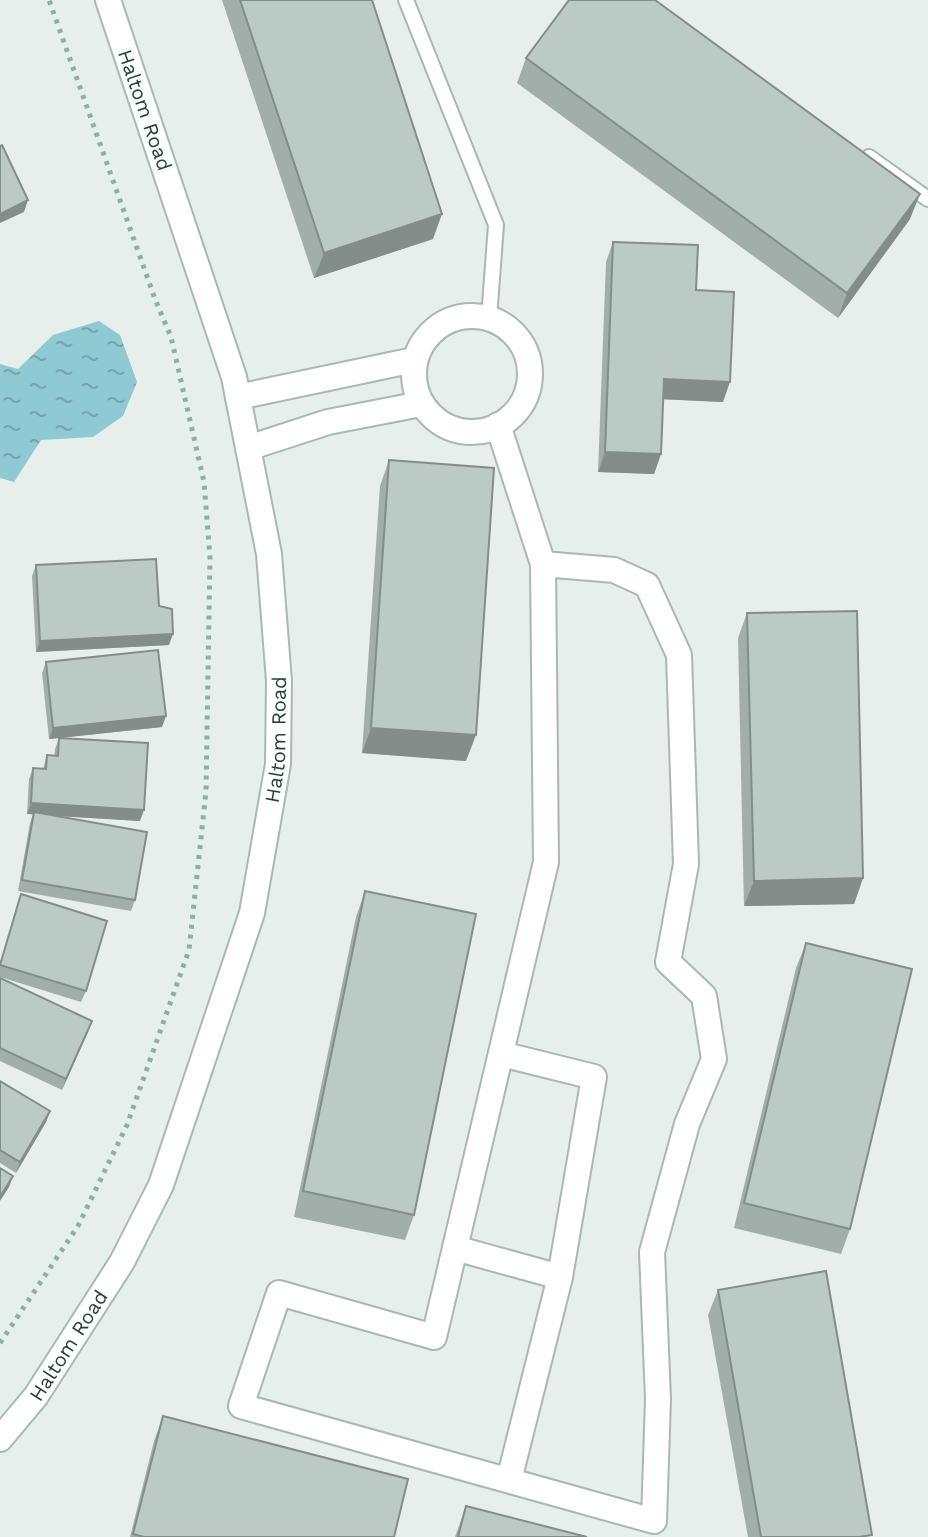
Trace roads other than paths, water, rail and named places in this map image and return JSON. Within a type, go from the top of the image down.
[{"type":"street","name":"Haltom Road","points":[[0,1439],[36,1396],[122,1262],[161,1185],[252,913],[278,764],[279,681],[269,554],[234,377],[108,0]]},
{"type":"street","points":[[469,315],[489,318],[514,333],[525,349],[531,369],[528,390],[519,408],[506,421],[488,430],[464,432],[434,419],[421,404],[414,381],[414,360],[424,338],[449,319],[469,315]]},
{"type":"street","points":[[238,397],[414,360]]},
{"type":"street","points":[[248,448],[328,422],[421,404]]},
{"type":"street","points":[[498,425],[543,564],[546,862],[434,1337],[279,1293],[241,1406],[654,1521],[658,1399],[652,1252],[687,1124],[714,1059],[704,996],[668,962],[686,864],[679,655],[647,585],[614,570],[543,564]]},
{"type":"street","points":[[501,1054],[594,1077],[560,1277],[509,1480]]},
{"type":"street","points":[[455,1248],[560,1277]]},
{"type":"lane","points":[[406,0],[496,225],[489,318]]},
{"type":"lane","points":[[851,145],[928,199]]},
{"type":"water","points":[[99,321],[120,335],[137,382],[123,416],[93,437],[41,440],[14,482],[0,478],[0,364],[18,369],[53,335]]}]
